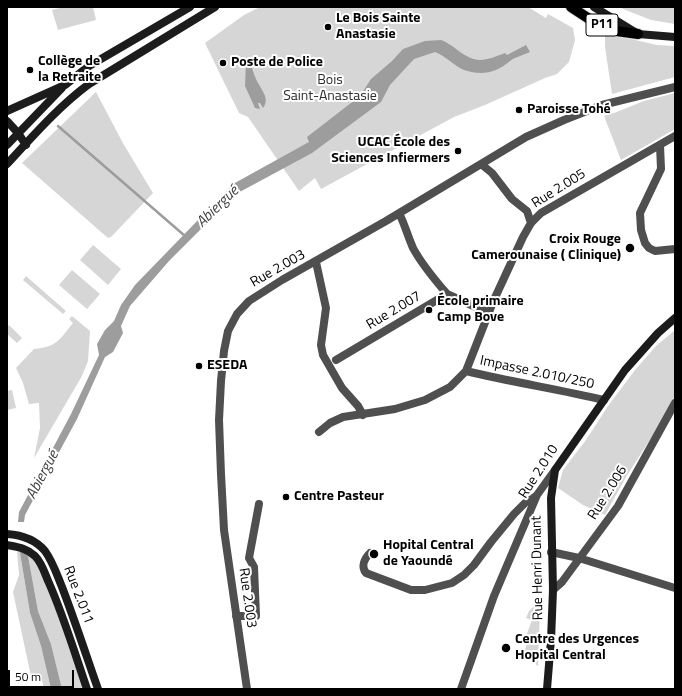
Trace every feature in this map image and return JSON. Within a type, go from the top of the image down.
[{"type":"main road","points":[[7,145],[66,85],[89,66],[190,7]]},
{"type":"main road","points":[[7,164],[71,97],[89,84],[215,7]]},
{"type":"main road","name":"P11","points":[[570,7],[594,22],[616,31],[638,34]]},
{"type":"main road","points":[[594,7],[638,34],[675,37]]},
{"type":"main road","points":[[7,111],[66,85],[89,84]]},
{"type":"main road","points":[[7,121],[26,145]]},
{"type":"main road","name":"Rue 2.010","points":[[555,470],[625,370],[658,333],[675,318]]},
{"type":"main road","name":"Rue Henri Dunant","points":[[547,689],[553,590],[550,498],[555,470]]},
{"type":"main road","name":"Rue 2.011","points":[[7,534],[20,535],[33,541],[44,550],[51,561],[98,689]]},
{"type":"main road","name":"Rue 2.011","points":[[7,545],[22,547],[36,557],[42,566],[56,598],[87,689]]},
{"type":"street","name":"Rue 2.003","points":[[247,689],[224,530],[221,474],[220,420],[221,381],[224,351],[228,331],[237,314],[249,301],[282,280],[316,262],[526,137],[602,105],[675,87]]},
{"type":"street","name":"Rue 2.005","points":[[319,432],[343,417],[395,409],[425,400],[450,387],[466,371],[489,313],[523,237],[531,223],[542,213],[675,136]]},
{"type":"street","points":[[660,145],[661,169],[640,213],[641,230],[645,243],[649,248],[655,251],[675,249]]},
{"type":"street","points":[[481,164],[492,173],[512,199],[527,211],[531,223]]},
{"type":"street","points":[[399,213],[419,258],[447,294],[489,313]]},
{"type":"street","points":[[316,262],[326,308],[321,345],[323,355],[342,388],[358,406],[363,415]]},
{"type":"street","name":"Rue 2.007","points":[[336,360],[447,294]]},
{"type":"street","name":"Impasse 2.010/250","points":[[466,371],[512,382],[604,400]]},
{"type":"street","name":"Rue 2.006","points":[[553,590],[562,582],[618,506],[675,403]]},
{"type":"street","name":"Rue 2.010","points":[[461,689],[494,596],[537,495],[555,470]]},
{"type":"street","points":[[370,553],[366,557],[363,566],[366,573],[411,590],[425,590],[452,583],[464,575],[474,565],[514,514],[525,503],[537,495]]},
{"type":"street","points":[[236,616],[256,616],[254,567],[249,558],[259,504]]},
{"type":"street","points":[[551,552],[579,558],[675,588]]},
{"type":"green space","points":[[63,7],[93,7],[96,20],[58,30],[52,10]]},
{"type":"green space","name":"Bois Saint-Anastasie","points":[[260,7],[528,7],[546,18],[548,14],[573,28],[575,40],[569,62],[557,74],[454,117],[321,189],[315,178],[299,191],[248,117],[239,113],[205,43],[244,15]]},
{"type":"green space","points":[[618,7],[675,7],[675,24],[651,20]]},
{"type":"green space","points":[[605,33],[657,45],[675,46],[675,77],[612,94],[605,47]]},
{"type":"green space","points":[[96,92],[124,145],[153,193],[111,237],[108,238],[22,163]]},
{"type":"green space","points":[[675,93],[675,129],[621,160],[604,116],[644,101]]},
{"type":"green space","points":[[93,245],[121,269],[108,285],[80,260]]},
{"type":"green space","points":[[72,270],[100,294],[87,309],[59,285]]},
{"type":"green space","points":[[26,276],[66,311],[63,314],[23,280]]},
{"type":"green space","points":[[72,316],[90,331],[88,361],[82,376],[34,458],[40,428],[39,403],[29,404],[23,383],[16,368],[34,349],[42,348],[57,342],[73,323],[69,319]]},
{"type":"green space","points":[[9,325],[22,338],[17,343],[7,334],[7,327]]},
{"type":"green space","points":[[675,330],[675,396],[660,424],[626,477],[605,515],[583,505],[558,488],[563,470],[635,370],[656,346]]},
{"type":"green space","points":[[12,390],[16,408],[7,410],[7,391]]},
{"type":"green space","points":[[7,545],[19,547],[30,613],[41,646],[51,689],[44,689],[42,681],[32,681],[13,592],[19,575],[17,551],[7,550]]},
{"type":"green space","points":[[27,550],[36,557],[87,689],[62,689],[51,644],[38,611]]},
{"type":"green space","points":[[533,607],[540,608],[538,666],[523,655],[528,641],[525,639],[532,620],[526,618],[529,611]]},
{"type":"water","name":"Abiergué","points":[[441,40],[470,58],[480,60],[492,58],[505,53],[507,55],[526,45],[530,52],[514,58],[494,71],[483,73],[464,70],[435,52],[414,59],[390,85],[381,102],[312,153],[236,194],[169,261],[130,306],[121,326],[123,333],[113,352],[105,357],[77,419],[25,515],[24,522],[18,522],[19,512],[71,414],[99,355],[97,344],[105,330],[114,321],[121,305],[135,285],[233,184],[309,142],[307,137],[360,96],[371,79],[392,61],[403,49],[425,41]]},
{"type":"water","points":[[248,58],[266,101],[263,108],[260,103],[258,103],[260,109],[255,108],[245,86],[246,61]]},
{"type":"water","points":[[19,547],[27,550],[38,611],[51,644],[62,689],[51,689],[41,646],[30,613]]},
{"type":"waterway","points":[[58,126],[185,236]]},
{"type":"place","name":"Le Bois Sainte Anastasie","points":[[328,27]]},
{"type":"place","name":"Poste de Police","points":[[223,63]]},
{"type":"place","name":"Collège de la Retraite","points":[[30,70]]},
{"type":"place","name":"Paroisse Tohé","points":[[519,110]]},
{"type":"place","name":"UCAC École des Sciences Infiermers","points":[[458,151]]},
{"type":"place","name":"Croix Rouge Camerounaise ( Clinique)","points":[[630,248]]},
{"type":"place","name":"École primaire Camp Bove","points":[[429,310]]},
{"type":"place","name":"ESEDA","points":[[199,366]]},
{"type":"place","name":"Centre Pasteur","points":[[286,497]]},
{"type":"place","name":"Hopital Central de Yaoundé","points":[[374,554]]},
{"type":"place","name":"Centre des Urgences Hopital Central","points":[[506,648]]}]
